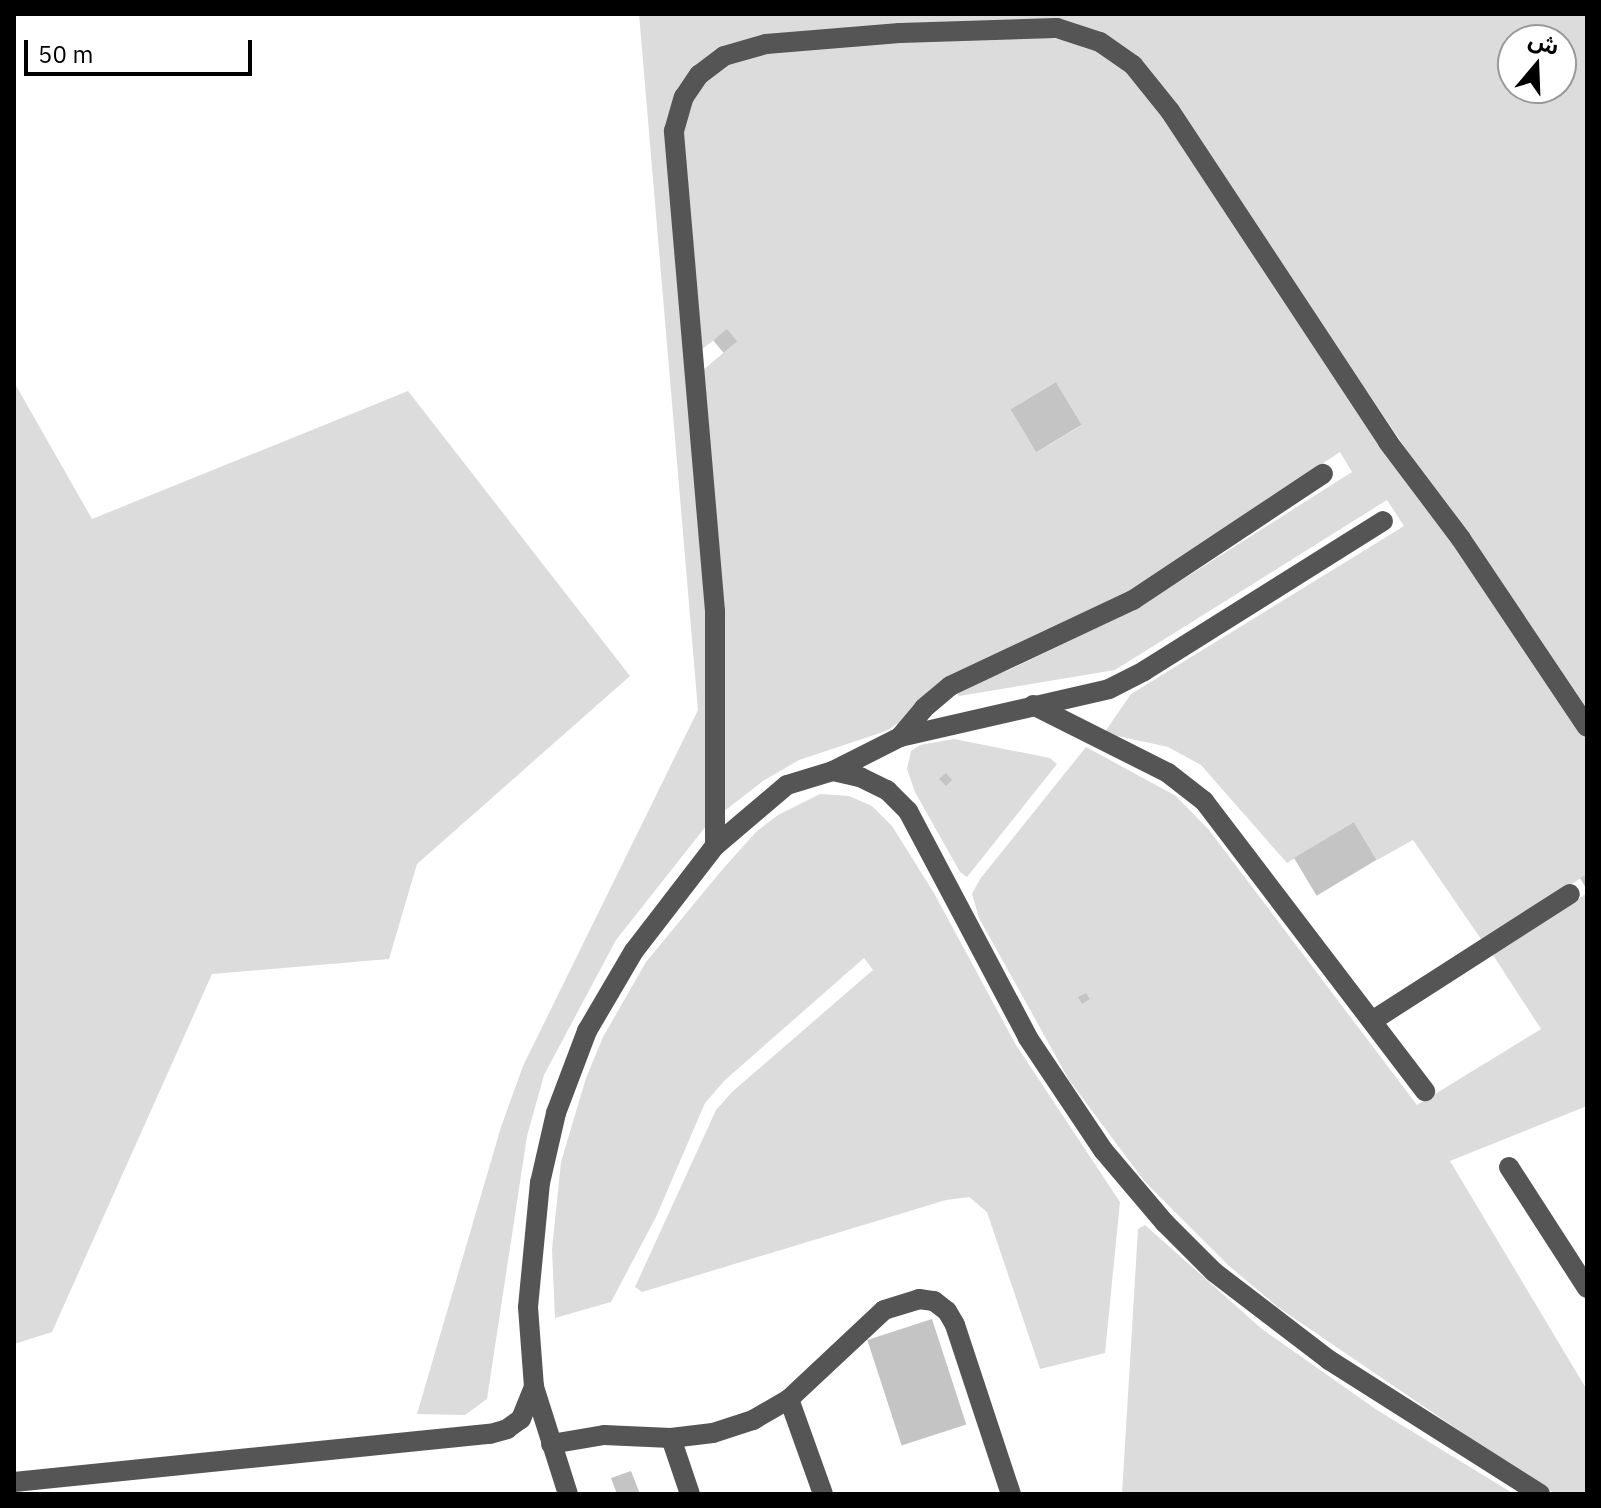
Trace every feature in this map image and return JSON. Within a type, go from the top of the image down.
[{"type":"lane","points":[[715,846],[715,611],[674,131],[684,97],[699,75],[724,56],[766,44],[900,33],[1057,28],[1100,42],[1133,65],[1170,111],[1388,442],[1461,539],[1587,727]]},
{"type":"lane","points":[[900,737],[924,708],[950,686],[1133,600],[1323,474]]},
{"type":"lane","points":[[568,1494],[534,1387],[528,1307],[534,1234],[547,1150],[566,1080],[587,1031],[634,951],[715,846],[787,785],[806,776],[833,771],[900,737],[1109,689],[1144,671],[1383,521]]},
{"type":"lane","points":[[1033,705],[1168,773],[1204,801],[1425,1091]]},
{"type":"lane","points":[[833,771],[860,777],[887,790],[908,811],[1002,995],[1043,1063],[1103,1150],[1165,1223],[1214,1272],[1329,1360],[1540,1494]]},
{"type":"lane","points":[[1372,1021],[1570,894]]},
{"type":"lane","points":[[1509,1167],[1587,1288]]},
{"type":"lane","points":[[551,1444],[604,1435],[671,1438],[713,1433],[753,1420],[789,1399],[884,1310],[919,1299],[934,1301],[947,1311],[955,1325],[1011,1494]]},
{"type":"lane","points":[[14,1482],[490,1434],[507,1429],[521,1419],[534,1387]]},
{"type":"lane","points":[[789,1399],[823,1494]]},
{"type":"lane","points":[[671,1438],[690,1494]]},
{"type":"shaded area","points":[[639,14],[1587,14],[1587,717],[1163,89],[1103,37],[764,37],[678,94],[705,559],[710,821],[616,940],[544,1075],[527,1136],[487,1399],[465,1415],[417,1414],[501,1127],[523,1066],[698,710]]},
{"type":"shaded area","points":[[1009,34],[1076,41],[1118,62],[1140,83],[1382,446],[1457,542],[1587,735],[1587,874],[1483,942],[1413,840],[1377,860],[1354,822],[1287,863],[1201,765],[1168,747],[1104,733],[1131,694],[1404,526],[1387,500],[1115,670],[959,696],[954,690],[1009,670],[1136,609],[1352,472],[1340,452],[1127,593],[945,681],[908,717],[886,731],[799,760],[763,781],[723,812],[721,611],[701,372],[737,341],[727,330],[697,353],[682,152],[684,116],[705,80],[730,62],[752,54],[900,40]],"holes":[[[1056,382],[1082,425],[1037,452],[1011,409]]]},
{"type":"shaded area","points":[[14,382],[92,519],[408,391],[630,676],[417,864],[389,959],[212,974],[52,1332],[14,1344]]},
{"type":"shaded area","points":[[954,739],[1050,758],[1057,764],[967,877],[960,872],[915,792],[907,769],[911,751],[920,745]]},
{"type":"shaded area","points":[[1086,747],[1176,796],[1209,830],[1417,1105],[1541,1029],[1493,955],[1587,893],[1587,1106],[1450,1161],[1587,1390],[1587,1494],[1556,1494],[1535,1482],[1279,1308],[1228,1265],[1145,1182],[1069,1080],[979,918],[972,894],[980,879]]},
{"type":"shaded area","points":[[820,794],[849,796],[872,806],[892,826],[934,893],[1016,1045],[1120,1202],[1105,1353],[1040,1369],[987,1212],[969,1197],[946,1200],[642,1292],[635,1287],[716,1110],[733,1091],[873,970],[864,958],[725,1080],[705,1103],[656,1217],[611,1302],[555,1318],[552,1249],[561,1162],[586,1078],[603,1037],[646,962],[722,870],[756,832],[778,815]]},
{"type":"shaded area","points":[[1145,1225],[1262,1329],[1377,1410],[1514,1494],[1122,1494],[1138,1229]]},
{"type":"building","points":[[727,329],[737,341],[723,353],[713,341]]},
{"type":"building","points":[[1056,382],[1082,425],[1036,452],[1011,409]]},
{"type":"building","points":[[946,773],[952,780],[946,786],[939,779]]},
{"type":"building","points":[[1354,822],[1377,860],[1317,896],[1294,858]]},
{"type":"building","points":[[1587,874],[1587,890],[1580,878]]},
{"type":"building","points":[[1086,993],[1090,999],[1082,1004],[1078,997]]},
{"type":"building","points":[[932,1319],[966,1425],[902,1446],[867,1340]]},
{"type":"building","points":[[631,1471],[640,1494],[617,1494],[611,1478]]}]
